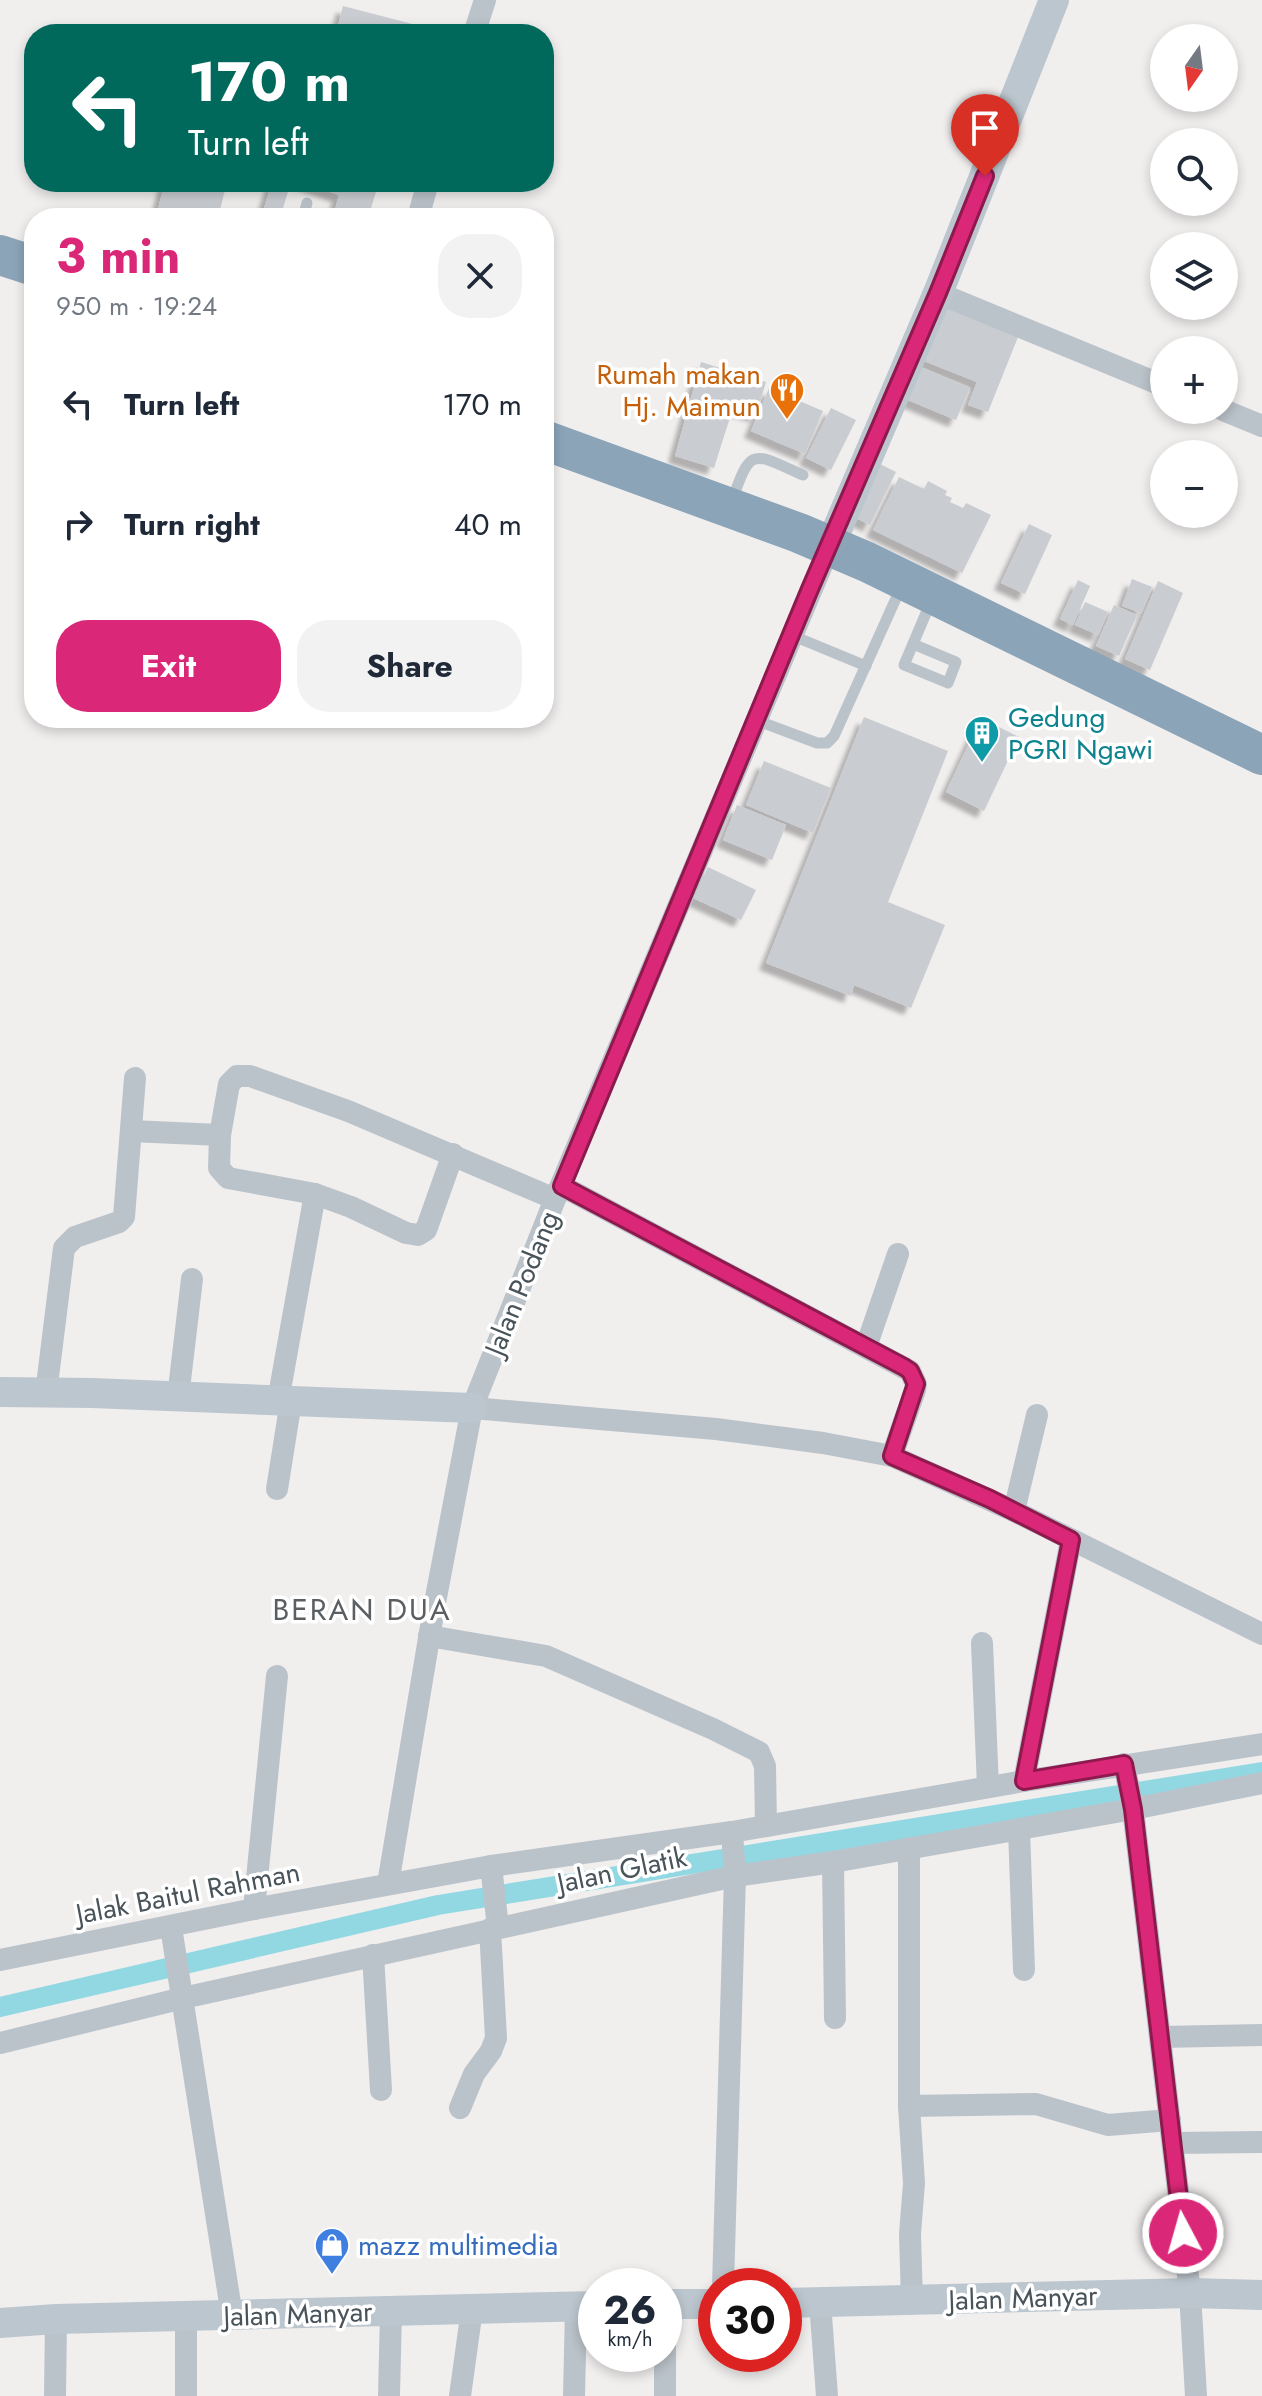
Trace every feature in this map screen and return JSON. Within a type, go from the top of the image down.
[{"type":"highway","points":[[0,255],[24,263]]},
{"type":"highway","points":[[554,444],[830,546],[1262,755]]},
{"type":"street","points":[[477,24],[485,0]]},
{"type":"street","points":[[830,546],[938,293],[1054,0]]},
{"type":"street","points":[[938,293],[1150,380]]},
{"type":"street","points":[[1238,416],[1262,426]]},
{"type":"street","name":"Jalan Podang","points":[[388,1884],[429,1636],[472,1408],[559,1192],[830,546]]},
{"type":"street","points":[[453,1154],[426,1230],[418,1235],[406,1233],[315,1194],[228,1178],[219,1168],[220,1135],[229,1084],[237,1076],[250,1076],[559,1192],[910,1371],[916,1384],[892,1456]]},
{"type":"street","points":[[46,1393],[64,1248],[75,1237],[119,1222],[124,1217],[135,1078]]},
{"type":"street","points":[[131,1131],[220,1135]]},
{"type":"street","points":[[277,1489],[284,1401],[315,1194]]},
{"type":"street","points":[[866,1347],[898,1254]]},
{"type":"street","points":[[178,1397],[192,1279]]},
{"type":"street","points":[[0,1392],[472,1408],[716,1429],[892,1456],[1014,1511],[1262,1634]]},
{"type":"street","points":[[1014,1511],[1037,1415]]},
{"type":"street","points":[[1024,1781],[1071,1540]]},
{"type":"street","points":[[429,1636],[546,1656],[759,1752],[765,1766],[766,1826]]},
{"type":"street","points":[[982,1643],[988,1787]]},
{"type":"street","points":[[254,1909],[277,1676]]},
{"type":"street","points":[[460,2108],[474,2074],[491,2051],[496,2038],[494,1904],[733,1855],[766,1826],[1024,1781],[1129,1788],[1262,1744]]},
{"type":"street","name":"Jalan Glatik","points":[[0,2043],[373,1955],[494,1904],[733,1855],[833,1862],[1019,1829],[1129,1788],[1262,1783]]},
{"type":"street","points":[[1129,1788],[1190,2293],[1196,2396]]},
{"type":"street","points":[[1019,1829],[1024,1970]]},
{"type":"street","points":[[909,1848],[909,2106],[914,2183],[910,2234],[912,2302]]},
{"type":"street","points":[[723,2268],[733,1855]]},
{"type":"street","points":[[833,1862],[835,2018]]},
{"type":"street","name":"Jalak Baitul Rahman","points":[[0,1960],[388,1884],[494,1904]]},
{"type":"street","points":[[171,1927],[232,2316]]},
{"type":"street","points":[[373,1955],[381,2090]]},
{"type":"street","points":[[1160,2037],[1262,2035]]},
{"type":"street","points":[[909,2106],[1036,2104],[1108,2125],[1170,2120]]},
{"type":"street","points":[[1173,2143],[1262,2142]]},
{"type":"street","name":"Jalan Manyar","points":[[802,2302],[1190,2293],[1262,2295]]},
{"type":"street","points":[[820,2302],[827,2396]]},
{"type":"street","name":"Jalan Manyar","points":[[0,2323],[578,2306]]},
{"type":"street","points":[[460,2396],[472,2309]]},
{"type":"street","points":[[389,2396],[391,2312]]},
{"type":"street","points":[[186,2317],[186,2396]]},
{"type":"street","points":[[55,2396],[56,2319]]},
{"type":"street","points":[[574,2396],[578,2366]]},
{"type":"street","points":[[665,2372],[665,2396]]},
{"type":"lane","points":[[306,208],[307,203]]},
{"type":"lane","points":[[729,508],[744,466],[753,458],[762,457],[803,475]]},
{"type":"lane","points":[[913,644],[956,662],[948,683],[904,665],[913,644],[919,588]]},
{"type":"lane","points":[[756,720],[817,743],[827,743],[834,736],[866,666],[919,588]]},
{"type":"lane","points":[[791,635],[866,666]]},
{"type":"building","points":[[343,6],[412,24],[338,24]]},
{"type":"building","points":[[162,192],[224,192],[220,208],[158,208]]},
{"type":"building","points":[[269,192],[288,192],[283,208],[264,208]]},
{"type":"building","points":[[330,192],[376,192],[371,208],[335,208],[339,195]]},
{"type":"building","points":[[942,301],[1020,332],[988,412],[968,405],[977,382],[919,359]]},
{"type":"building","points":[[701,362],[766,382],[756,415],[733,408],[714,468],[675,456]]},
{"type":"building","points":[[916,365],[970,388],[956,420],[903,398]]},
{"type":"building","name":"Rumah makan Hj. Maimun","points":[[769,388],[823,411],[805,454],[751,431]]},
{"type":"building","points":[[831,408],[856,420],[831,470],[806,458]]},
{"type":"building","points":[[876,462],[896,472],[870,525],[850,515]]},
{"type":"building","points":[[899,477],[924,489],[928,481],[947,491],[945,495],[952,498],[950,502],[963,508],[966,503],[991,515],[962,573],[873,530]]},
{"type":"building","points":[[1029,524],[1052,535],[1025,594],[1001,583]]},
{"type":"building","points":[[1132,579],[1152,587],[1141,613],[1122,606]]},
{"type":"building","points":[[1078,580],[1090,586],[1073,625],[1060,619]]},
{"type":"building","points":[[1158,581],[1183,593],[1150,670],[1125,659]]},
{"type":"building","points":[[1085,602],[1108,612],[1098,635],[1075,625]]},
{"type":"building","points":[[1114,605],[1137,615],[1119,656],[1096,646]]},
{"type":"building","points":[[864,717],[948,751],[888,902],[945,925],[911,1008],[854,985],[851,996],[766,963]]},
{"type":"building","name":"Gedung PGRI Ngawi","points":[[981,718],[1019,737],[984,811],[946,792]]},
{"type":"building","points":[[764,761],[831,788],[813,833],[746,805]]},
{"type":"building","points":[[737,805],[786,825],[772,860],[723,840]]},
{"type":"building","points":[[708,867],[756,890],[741,920],[693,898]]},
{"type":"waterway","points":[[0,2007],[438,1905],[1262,1772]]},
{"type":"place","name":"Rumah makan Hj. Maimun","points":[[787,421]]},
{"type":"place","name":"Gedung PGRI Ngawi","points":[[982,764]]},
{"type":"place","name":"mazz multimedia","points":[[332,2276]]},
{"type":"district","name":"BERAN DUA","points":[[362,1609]]},
{"type":"route","points":[[985,176],[562,1186],[910,1371],[916,1384],[915,1390],[892,1456],[990,1499],[1071,1540],[1024,1781],[1124,1764],[1133,1809],[1183,2233]]}]
